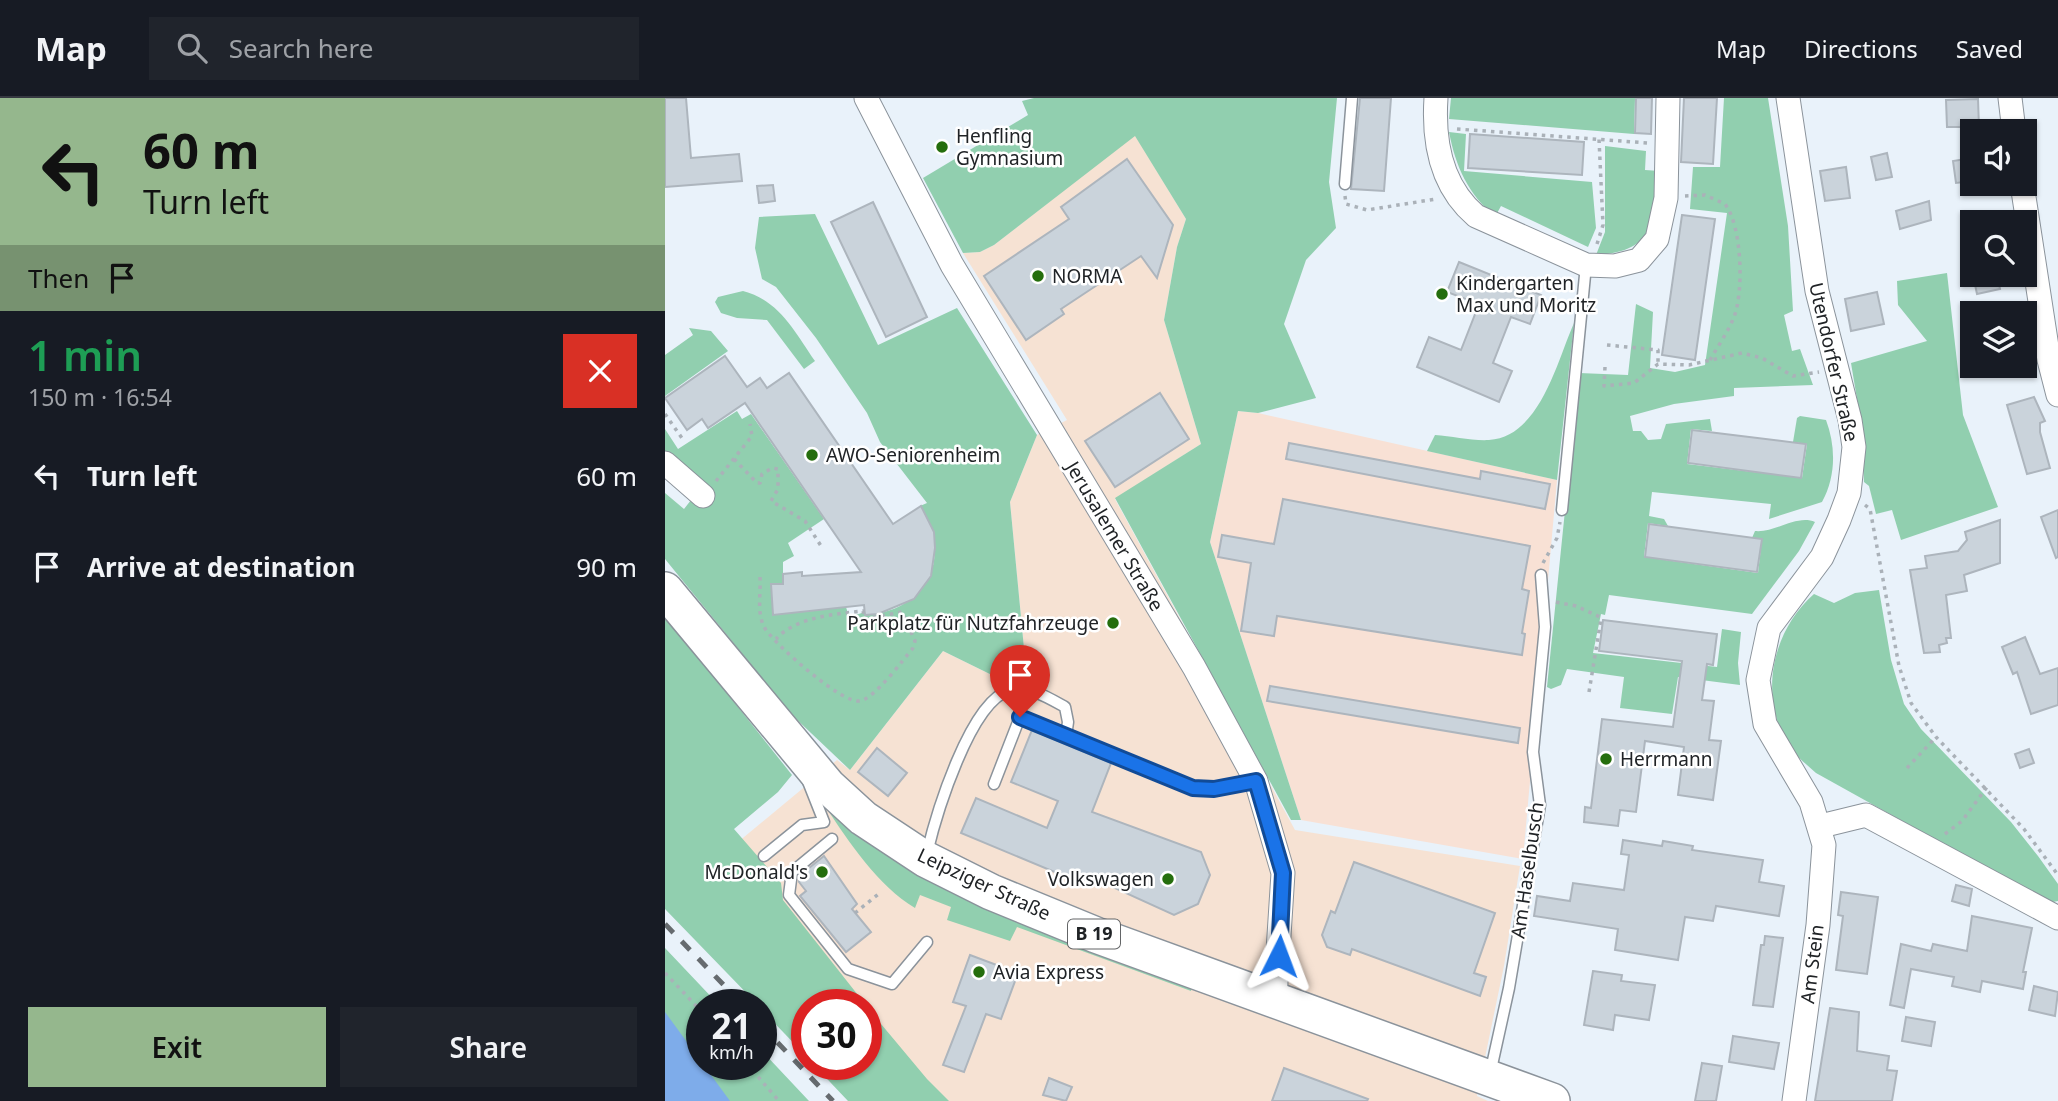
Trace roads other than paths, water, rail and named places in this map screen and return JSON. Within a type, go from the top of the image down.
[{"type":"main road","name":"Leipziger Straße","points":[[665,590],[803,759],[863,818],[925,859],[991,892],[1097,935],[1552,1101]]},
{"type":"street","name":"Jerusalemer Straße","points":[[866,98],[952,265],[1194,667],[1256,781],[1283,873],[1275,998]]},
{"type":"street","points":[[1436,98],[1435,127],[1443,166],[1456,195],[1476,216],[1586,265],[1615,266],[1639,260],[1657,239],[1664,207],[1668,98]]},
{"type":"street","name":"Utendorfer Straße","points":[[1788,98],[1817,291],[1850,420],[1854,447],[1849,493],[1822,557],[1769,628],[1758,680],[1765,724],[1811,802],[1821,826]]},
{"type":"street","points":[[2010,98],[2013,119]]},
{"type":"street","points":[[2024,196],[2049,360],[2058,395]]},
{"type":"street","points":[[665,463],[703,496]]},
{"type":"street","points":[[1821,826],[1866,815],[2058,918]]},
{"type":"street","name":"Am Stein","points":[[1794,1101],[1824,862],[1821,826]]},
{"type":"lane","points":[[1345,184],[1352,98]]},
{"type":"lane","points":[[1562,510],[1586,265]]},
{"type":"lane","name":"Am Haselbusch","points":[[1489,1078],[1509,988],[1540,806],[1533,752],[1545,627],[1541,575]]},
{"type":"lane","points":[[925,859],[941,796],[984,708],[996,696],[1013,689],[1048,697],[1065,707],[1068,722],[1066,736]]},
{"type":"lane","points":[[994,784],[1020,717],[1193,788],[1214,789],[1256,781]]},
{"type":"lane","points":[[764,856],[802,825],[824,822],[810,791],[803,759]]},
{"type":"lane","points":[[832,839],[792,873],[789,895],[848,969],[892,984],[927,942]]},
{"type":"water","points":[[665,1012],[686,1041],[686,1080],[715,1080],[730,1101],[665,1101]]},
{"type":"railway","points":[[665,924],[728,989]]},
{"type":"railway","points":[[777,1042],[833,1101]]},
{"type":"place","name":"Henfling Gymnasium","points":[[942,147]]},
{"type":"place","name":"NORMA","points":[[1038,276]]},
{"type":"place","name":"Kindergarten Max und Moritz","points":[[1442,294]]},
{"type":"place","name":"AWO-Seniorenheim","points":[[812,455]]},
{"type":"place","name":"Parkplatz für Nutzfahrzeuge","points":[[1113,623]]},
{"type":"place","name":"Herrmann","points":[[1606,759]]},
{"type":"place","name":"McDonald's","points":[[822,872]]},
{"type":"place","name":"Volkswagen","points":[[1168,879]]},
{"type":"place","name":"Avia Express","points":[[979,972]]}]
